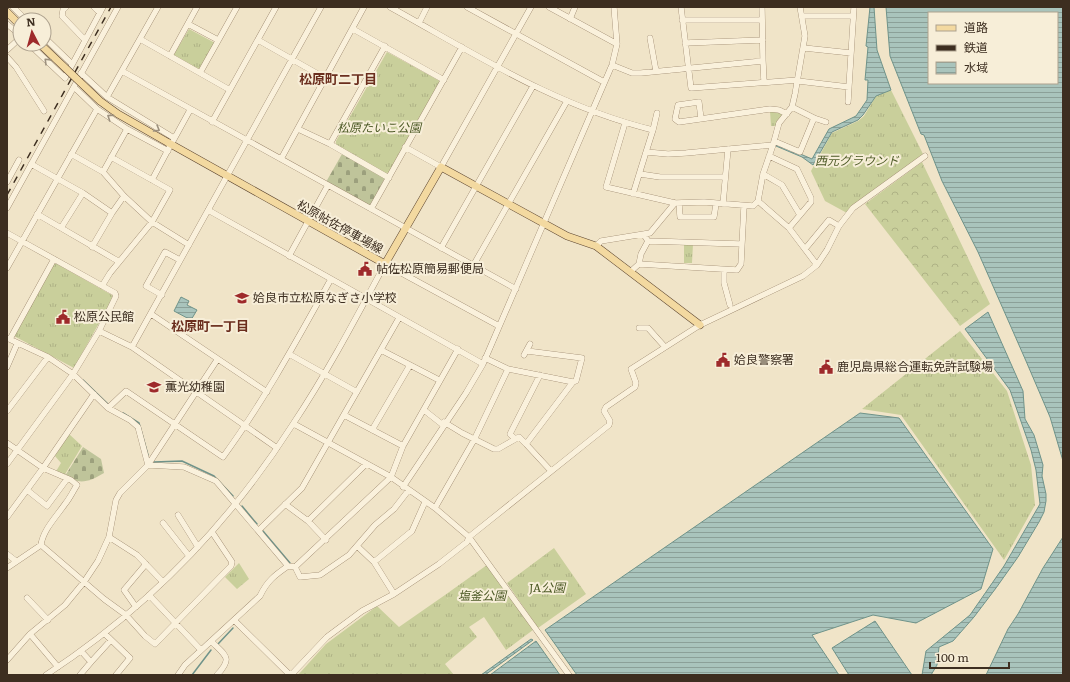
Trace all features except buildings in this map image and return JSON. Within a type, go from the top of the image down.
[{"type":"main road","name":"松原帖佐停車場線","points":[[48,52],[100,101],[118,114],[308,222],[386,264],[405,228],[441,167]]},
{"type":"main road","points":[[441,167],[567,236],[596,246],[700,325]]},
{"type":"street","points":[[66,7],[63,10],[62,16],[85,40]]},
{"type":"street","points":[[94,7],[100,13]]},
{"type":"street","points":[[37,52],[65,78],[103,7]]},
{"type":"street","points":[[7,208],[118,7]]},
{"type":"street","points":[[107,97],[158,7]]},
{"type":"street","points":[[170,56],[197,7]]},
{"type":"street","points":[[200,73],[237,7]]},
{"type":"street","points":[[212,122],[276,7]]},
{"type":"street","points":[[132,347],[321,7]]},
{"type":"street","points":[[281,159],[364,7]]},
{"type":"street","points":[[390,7],[533,86],[592,112],[625,123],[653,130]]},
{"type":"street","points":[[419,23],[427,7]]},
{"type":"street","points":[[467,7],[604,82]]},
{"type":"street","points":[[406,147],[441,167],[531,7]]},
{"type":"street","points":[[549,7],[617,44]]},
{"type":"street","points":[[570,19],[575,7]]},
{"type":"street","points":[[403,486],[466,393],[484,361],[516,289],[612,65],[617,44],[614,7]]},
{"type":"street","points":[[681,7],[690,88],[798,80],[849,87]]},
{"type":"street","points":[[762,7],[764,82]]},
{"type":"street","points":[[625,123],[606,187],[677,203],[753,206],[758,201],[763,174],[774,143],[779,123],[792,106],[804,48],[805,36],[803,16],[800,7]]},
{"type":"street","points":[[848,102],[854,7]]},
{"type":"street","points":[[803,16],[854,16]]},
{"type":"street","points":[[682,20],[762,20]]},
{"type":"street","points":[[188,24],[218,40]]},
{"type":"street","points":[[353,29],[444,80]]},
{"type":"street","points":[[650,38],[656,71]]},
{"type":"street","points":[[140,39],[230,90]]},
{"type":"street","points":[[258,40],[325,78]]},
{"type":"street","points":[[685,43],[763,40]]},
{"type":"street","points":[[52,45],[72,64]]},
{"type":"street","points":[[330,144],[385,46]]},
{"type":"street","points":[[371,208],[462,47]]},
{"type":"street","points":[[804,48],[850,53]]},
{"type":"street","points":[[7,57],[16,67],[44,111]]},
{"type":"street","points":[[612,65],[632,73],[763,61]]},
{"type":"street","points":[[122,71],[190,110],[371,208],[516,289]]},
{"type":"street","points":[[81,73],[107,97],[170,144]]},
{"type":"street","points":[[441,248],[533,86]]},
{"type":"street","points":[[74,87],[96,109],[127,129],[170,144]]},
{"type":"street","points":[[473,266],[567,101]]},
{"type":"street","points":[[701,119],[699,102],[678,105],[675,119],[679,122],[701,119],[770,109],[779,110],[787,114]]},
{"type":"street","points":[[792,106],[814,118],[826,122]]},
{"type":"street","points":[[7,268],[96,109]]},
{"type":"street","points":[[152,180],[170,144],[190,110]]},
{"type":"street","points":[[633,194],[657,113]]},
{"type":"street","points":[[646,152],[668,154],[728,149],[774,143],[800,152],[814,118]]},
{"type":"street","points":[[103,172],[127,129]]},
{"type":"street","points":[[298,129],[330,144],[389,178]]},
{"type":"street","points":[[723,204],[728,149]]},
{"type":"street","points":[[71,154],[103,172],[124,196],[152,222],[189,245]]},
{"type":"street","points":[[769,156],[796,169],[811,198],[811,202],[789,228]]},
{"type":"street","points":[[234,620],[290,675],[327,637],[362,611],[394,594],[439,564],[467,542],[469,537],[609,425],[610,421],[604,411],[606,407],[634,387],[636,383],[631,369],[700,325],[803,276],[817,265],[827,250],[839,226],[853,208],[925,156]]},
{"type":"street","points":[[102,286],[118,262],[152,222],[170,190],[111,157]]},
{"type":"street","points":[[7,182],[19,160]]},
{"type":"street","points":[[31,164],[83,193],[112,213]]},
{"type":"street","points":[[7,168],[11,175]]},
{"type":"street","points":[[640,174],[660,177],[725,177]]},
{"type":"street","points":[[763,174],[782,185],[800,215]]},
{"type":"street","points":[[289,256],[328,185]]},
{"type":"street","points":[[61,228],[83,193]]},
{"type":"street","points":[[92,247],[124,196]]},
{"type":"street","points":[[758,201],[789,228],[817,265]]},
{"type":"street","points":[[677,203],[680,217],[714,218],[716,204]]},
{"type":"street","points":[[596,246],[601,241],[650,233],[677,203]]},
{"type":"street","points":[[639,264],[737,270],[739,268],[742,244],[744,206]]},
{"type":"street","points":[[208,210],[399,318],[458,349],[484,361],[508,369],[573,382]]},
{"type":"street","points":[[37,214],[118,262]]},
{"type":"street","points":[[805,249],[829,220],[839,226]]},
{"type":"street","points":[[7,233],[115,293],[116,299],[73,374],[7,464]]},
{"type":"street","points":[[644,235],[648,240],[742,244]]},
{"type":"street","points":[[630,272],[639,264],[641,254],[648,240]]},
{"type":"street","points":[[162,295],[146,286],[153,272],[165,252],[180,260]]},
{"type":"street","points":[[54,259],[8,338],[17,344],[48,357],[73,374],[108,408],[130,420],[138,427],[148,464]]},
{"type":"street","points":[[46,675],[81,651],[136,607],[198,547],[236,503],[294,424],[386,264],[499,326]]},
{"type":"street","points":[[724,270],[724,283],[730,305]]},
{"type":"street","points":[[108,408],[126,391],[223,457],[246,426],[267,392],[331,279]]},
{"type":"street","points":[[151,314],[217,360],[267,392]]},
{"type":"street","points":[[259,530],[302,488],[399,318]]},
{"type":"street","points":[[639,328],[648,328],[666,347]]},
{"type":"street","points":[[98,331],[132,347],[277,448]]},
{"type":"street","points":[[7,367],[17,344]]},
{"type":"street","points":[[526,444],[573,382],[576,381],[582,358],[525,353],[530,344]]},
{"type":"street","points":[[295,568],[326,540],[390,477],[403,446],[439,380],[458,349]]},
{"type":"street","points":[[381,350],[439,380]]},
{"type":"street","points":[[289,354],[356,392]]},
{"type":"street","points":[[7,411],[48,357]]},
{"type":"street","points":[[7,660],[30,634],[66,605],[84,582],[98,561],[109,537],[116,500],[120,493],[148,464],[217,360]]},
{"type":"street","points":[[372,430],[410,365]]},
{"type":"street","points":[[434,508],[474,440],[508,369]]},
{"type":"street","points":[[515,439],[510,434],[540,375]]},
{"type":"street","points":[[7,517],[94,394]]},
{"type":"street","points":[[424,410],[444,424],[474,440],[498,449],[519,437],[551,471]]},
{"type":"street","points":[[344,414],[403,446]]},
{"type":"street","points":[[294,424],[390,477],[434,508],[469,537],[569,675]]},
{"type":"street","points":[[7,443],[43,468],[77,485],[66,503],[51,521],[42,539],[41,545],[7,568]]},
{"type":"street","points":[[148,464],[184,467],[216,481],[288,566],[295,568],[300,577],[320,575],[349,555],[375,525],[394,509],[408,491]]},
{"type":"street","points":[[308,520],[366,464]]},
{"type":"street","points":[[27,490],[47,506],[67,479]]},
{"type":"street","points":[[374,562],[412,530],[425,502]]},
{"type":"street","points":[[285,504],[308,520],[326,540]]},
{"type":"street","points":[[178,514],[198,547]]},
{"type":"street","points":[[163,523],[189,556]]},
{"type":"street","points":[[41,545],[84,582],[126,615],[145,636],[155,644],[231,566],[232,562],[212,532]]},
{"type":"street","points":[[109,537],[137,555],[163,582]]},
{"type":"street","points":[[357,546],[374,562],[394,594]]},
{"type":"street","points":[[7,554],[16,562]]},
{"type":"street","points":[[136,607],[124,590],[146,564]]},
{"type":"street","points":[[178,675],[185,665],[212,642],[260,596],[266,584],[273,576],[288,566]]},
{"type":"street","points":[[149,595],[201,650]]},
{"type":"street","points":[[26,598],[48,620]]},
{"type":"street","points":[[104,633],[130,658],[116,675]]},
{"type":"street","points":[[30,634],[58,667]]},
{"type":"street","points":[[80,675],[111,640]]},
{"type":"street","points":[[212,642],[226,656],[228,661],[226,666],[217,675]]},
{"type":"street","points":[[81,651],[91,662]]},
{"type":"green space","points":[[189,29],[215,43],[199,70],[173,56]]},
{"type":"green space","name":"松原たいこ公園","points":[[387,52],[440,81],[389,172],[385,174],[336,146],[336,141]]},
{"type":"green space","name":"西元グラウンド","points":[[891,90],[923,154],[847,213],[825,201],[811,171],[832,133],[858,121],[864,116],[876,96]]},
{"type":"green space","points":[[770,111],[781,113],[783,116],[776,126],[771,126]]},
{"type":"green space","points":[[342,154],[385,178],[370,206],[326,182]]},
{"type":"green space","points":[[922,162],[990,304],[960,326],[865,204]]},
{"type":"green space","points":[[684,244],[693,244],[692,263],[684,263]]},
{"type":"green space","points":[[54,264],[57,264],[112,295],[113,298],[74,368],[14,336]]},
{"type":"green space","points":[[960,331],[1007,391],[1031,465],[1035,505],[1004,560],[901,415],[862,409]]},
{"type":"green space","points":[[69,434],[82,446],[64,476],[55,473],[61,463],[55,456]]},
{"type":"green space","points":[[83,447],[101,459],[104,473],[94,479],[75,481],[65,476]]},
{"type":"green space","name":"JA公園","points":[[554,548],[586,594],[538,628],[507,583]]},
{"type":"green space","points":[[239,563],[249,579],[237,589],[225,577]]},
{"type":"green space","name":"塩釜公園","points":[[487,565],[533,630],[506,650],[484,617],[469,627],[477,637],[445,664],[454,675],[298,675],[326,644],[377,606],[399,627]]},
{"type":"water","points":[[870,7],[874,7],[877,50],[891,90],[876,96],[858,120],[832,132],[813,165],[802,157],[776,146],[777,144],[812,159],[829,129],[856,116],[867,100],[868,80],[865,80],[868,47],[866,46]]},
{"type":"water","points":[[886,7],[1063,7],[1063,461],[1050,417],[1026,361],[978,252],[942,181],[924,135],[921,134],[890,56]]},
{"type":"water","points":[[181,297],[189,301],[187,305],[197,310],[191,320],[174,311]]},
{"type":"water","points":[[988,312],[1023,391],[1025,419],[1034,435],[1043,465],[1042,476],[1046,494],[1044,512],[1018,557],[974,617],[953,641],[939,647],[937,665],[931,675],[922,675],[926,651],[970,615],[1004,566],[1040,504],[1036,470],[1031,450],[1010,390],[965,329]]},
{"type":"water","points":[[860,413],[899,418],[993,549],[981,589],[916,623],[873,615],[812,635],[839,675],[577,675],[545,630]]},
{"type":"water","points":[[1063,537],[1063,675],[986,675],[1008,629],[1018,614],[1043,568]]},
{"type":"water","points":[[875,621],[912,675],[849,675],[832,648]]},
{"type":"water","points":[[531,639],[533,640],[485,675],[481,675]]},
{"type":"water","points":[[536,641],[560,675],[490,675]]},
{"type":"waterway","points":[[83,380],[109,405]]},
{"type":"waterway","points":[[123,413],[139,423],[148,455]]},
{"type":"waterway","points":[[154,462],[182,461],[214,476],[233,496]]},
{"type":"waterway","points":[[242,506],[257,524]]},
{"type":"waterway","points":[[263,531],[290,563]]},
{"type":"waterway","points":[[218,644],[233,628]]},
{"type":"waterway","points":[[192,675],[211,650]]},
{"type":"railway","points":[[7,195],[111,7]]},
{"type":"place","name":"帖佐松原簡易郵便局","points":[[365,269]]},
{"type":"place","name":"姶良市立松原なぎさ小学校","points":[[242,298]]},
{"type":"place","name":"松原公民館","points":[[63,317]]},
{"type":"place","name":"姶良警察署","points":[[723,360]]},
{"type":"place","name":"鹿児島県総合運転免許試験場","points":[[826,367]]},
{"type":"place","name":"薫光幼稚園","points":[[154,387]]},
{"type":"district","name":"松原町二丁目","points":[[338,79]]},
{"type":"district","name":"松原町一丁目","points":[[210,326]]}]
